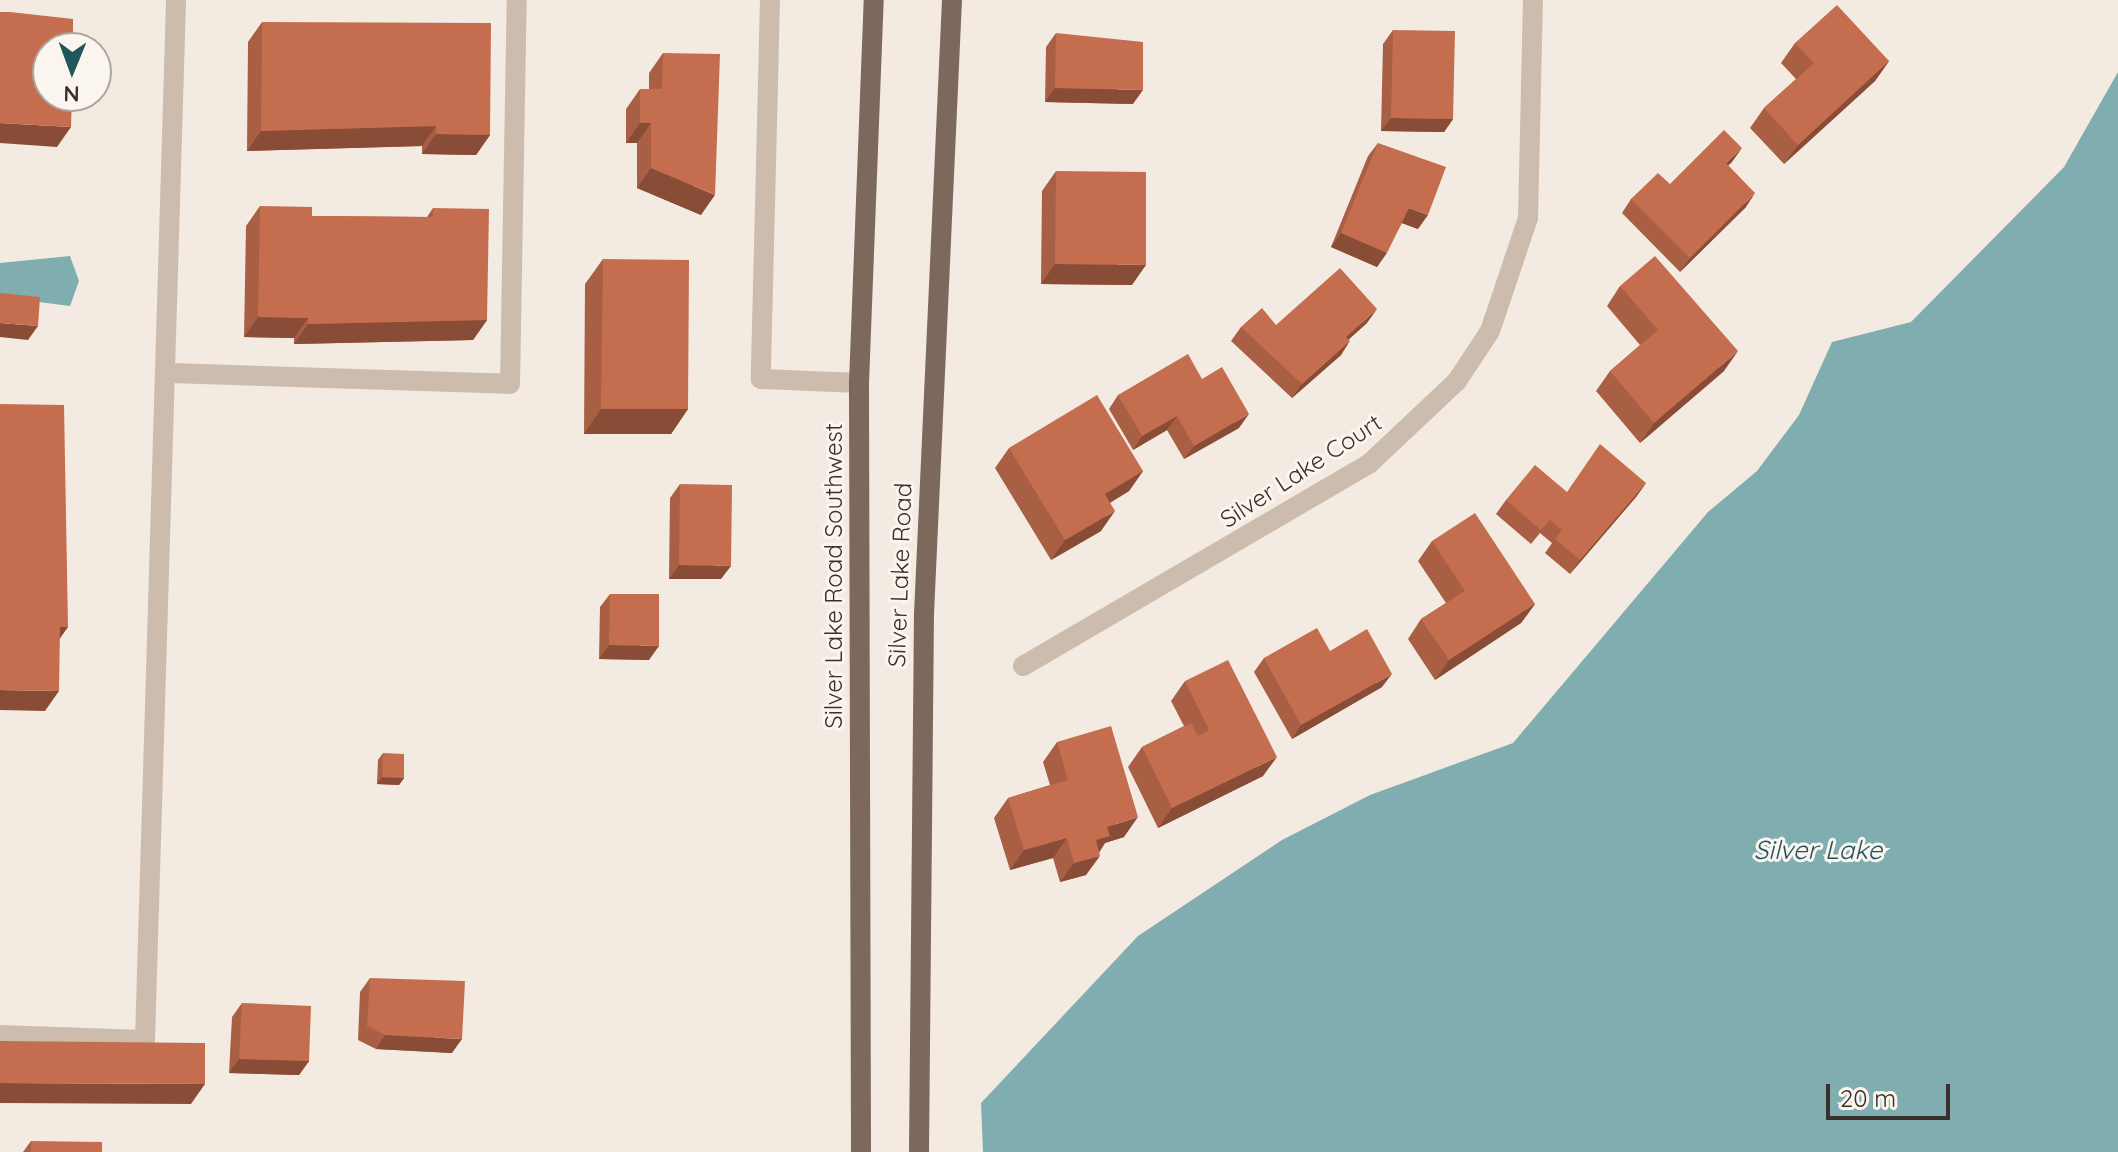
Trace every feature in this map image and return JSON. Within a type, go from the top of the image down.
[{"type":"main road","name":"Silver Lake Road Southwest","points":[[861,1152],[859,383],[874,0]]},
{"type":"main road","name":"Silver Lake Road","points":[[919,1152],[924,614],[952,0]]},
{"type":"street","points":[[0,1035],[145,1040],[169,373],[176,0]]},
{"type":"street","points":[[169,373],[510,384],[517,0]]},
{"type":"street","points":[[770,0],[761,379],[859,383]]},
{"type":"street","name":"Silver Lake Court","points":[[1023,666],[1370,463],[1457,381],[1502,304],[1528,218],[1533,0]]},
{"type":"water","name":"Silver Lake","points":[[2118,72],[2118,1152],[983,1152],[981,1103],[1138,936],[1282,840],[1370,795],[1513,743],[1708,512],[1757,471],[1799,415],[1832,342],[1911,322],[2064,167]]},
{"type":"water","points":[[70,256],[79,281],[70,306],[0,297],[0,263]]},
{"type":"building","points":[[1837,5],[1889,61],[1798,145],[1764,108],[1814,63],[1795,43]]},
{"type":"building","points":[[0,12],[73,19],[73,32],[32,32],[32,112],[71,112],[71,127],[0,123]]},
{"type":"building","points":[[262,22],[491,23],[490,135],[436,134],[436,126],[261,131]]},
{"type":"building","points":[[1393,30],[1455,31],[1453,119],[1391,118]]},
{"type":"building","points":[[1056,33],[1143,42],[1143,90],[1055,88]]},
{"type":"building","points":[[663,53],[720,54],[715,195],[651,168],[651,123],[640,123],[640,89],[662,89]]},
{"type":"building","points":[[1724,130],[1742,148],[1726,163],[1755,193],[1690,258],[1631,199],[1658,173],[1670,184]]},
{"type":"building","points":[[1378,143],[1446,167],[1428,215],[1409,208],[1387,253],[1341,233]]},
{"type":"building","points":[[1056,171],[1146,172],[1146,265],[1055,264]]},
{"type":"building","points":[[260,206],[312,207],[312,216],[433,217],[433,208],[489,209],[487,320],[308,324],[308,318],[258,317]]},
{"type":"building","points":[[1655,256],[1738,351],[1654,423],[1610,371],[1658,330],[1620,286]]},
{"type":"building","points":[[603,259],[689,260],[688,409],[601,409]]},
{"type":"building","points":[[1340,268],[1377,309],[1346,337],[1350,341],[1302,384],[1241,327],[1262,308],[1276,325]]},
{"type":"building","points":[[0,293],[40,297],[38,326],[0,323]]},
{"type":"building","points":[[1188,354],[1202,379],[1222,367],[1249,414],[1194,446],[1177,416],[1142,436],[1118,395]]},
{"type":"building","points":[[1097,395],[1143,471],[1105,494],[1115,511],[1065,540],[1009,448]]},
{"type":"building","points":[[0,404],[64,405],[68,627],[60,627],[59,691],[0,690]]},
{"type":"building","points":[[1600,444],[1646,483],[1580,560],[1555,539],[1562,530],[1550,520],[1541,530],[1506,500],[1535,465],[1567,492]]},
{"type":"building","points":[[680,484],[732,485],[731,566],[679,565]]},
{"type":"building","points":[[1475,513],[1535,604],[1449,660],[1421,619],[1465,591],[1432,541]]},
{"type":"building","points":[[610,594],[659,594],[659,646],[609,645]]},
{"type":"building","points":[[1317,628],[1330,651],[1367,629],[1392,674],[1301,725],[1264,658]]},
{"type":"building","points":[[1228,660],[1277,757],[1172,808],[1142,747],[1191,723],[1198,736],[1209,730],[1185,681]]},
{"type":"building","points":[[1111,726],[1138,817],[1107,827],[1110,836],[1096,840],[1100,856],[1074,863],[1067,838],[1024,850],[1008,798],[1068,780],[1057,742]]},
{"type":"building","points":[[383,753],[404,754],[404,778],[382,777]]},
{"type":"building","points":[[370,978],[465,981],[462,1039],[385,1035],[367,1026]]},
{"type":"building","points":[[242,1003],[311,1006],[309,1061],[239,1059]]},
{"type":"building","points":[[0,1041],[205,1043],[205,1084],[0,1083]]},
{"type":"building","points":[[31,1141],[102,1142],[102,1152],[31,1152]]}]
